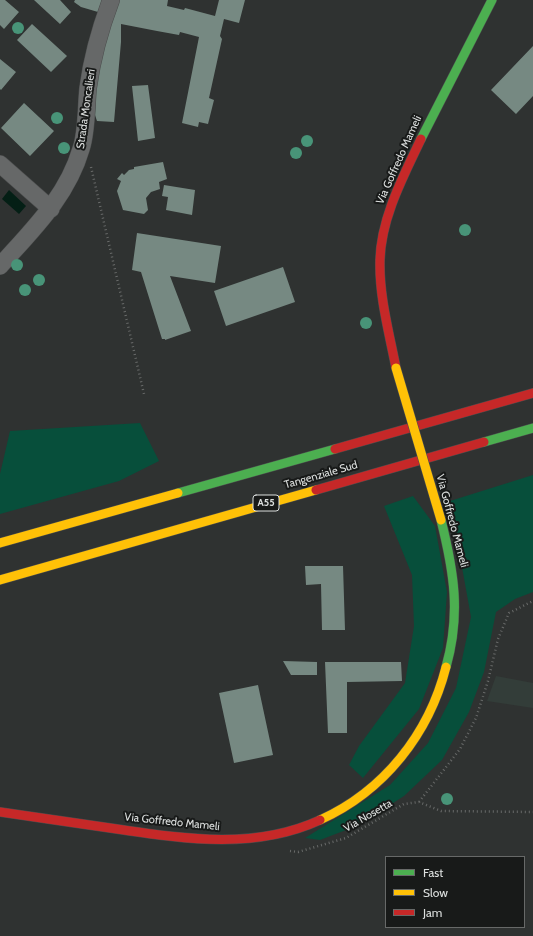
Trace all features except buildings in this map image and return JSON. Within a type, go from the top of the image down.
[{"type":"main road","name":"Via Goffredo Mameli","points":[[0,812],[188,838],[216,840],[237,840],[291,831],[334,814],[365,793],[398,762],[426,722],[446,671],[454,627],[453,573],[440,520],[396,368],[384,310],[380,258],[388,216],[400,185],[453,71],[492,0]]},
{"type":"main road","name":"Tangenziale Sud","points":[[0,543],[533,393]]},
{"type":"main road","name":"Tangenziale Sud","points":[[0,580],[533,428]]},
{"type":"street","name":"Strada Moncalieri","points":[[0,266],[51,209],[64,189],[82,148],[88,87],[98,34],[111,0]]},
{"type":"street","points":[[0,164],[51,209]]},
{"type":"path","points":[[82,148],[93,170],[144,394]]},
{"type":"path","points":[[533,601],[509,613],[498,639],[488,682],[476,718],[460,748],[420,802],[441,811],[533,812]]},
{"type":"path","name":"Via Nosetta","points":[[283,850],[298,852],[346,838],[404,804],[420,802]]},
{"type":"shaded area","points":[[9,190],[26,206],[19,214],[2,199]]},
{"type":"shaded area","points":[[496,676],[533,683],[533,708],[487,701]]},
{"type":"green space","points":[[140,423],[159,461],[119,481],[0,514],[0,474],[10,431]]},
{"type":"green space","points":[[533,475],[533,592],[515,599],[496,612],[484,672],[469,712],[442,760],[404,796],[359,825],[320,840],[305,838],[390,785],[428,743],[456,688],[471,617],[450,501]]},
{"type":"green space","points":[[413,496],[435,526],[447,592],[443,648],[419,709],[363,778],[349,765],[359,746],[405,683],[414,626],[412,575],[384,506]]},
{"type":"traffic: fast","points":[[421,139],[492,0]]},
{"type":"traffic: fast","points":[[484,442],[533,428]]},
{"type":"traffic: fast","points":[[178,493],[335,449]]},
{"type":"traffic: fast","points":[[441,520],[449,557],[454,593],[451,648],[446,667]]},
{"type":"traffic: slow","points":[[396,368],[441,520]]},
{"type":"traffic: slow","points":[[0,580],[316,490]]},
{"type":"traffic: slow","points":[[0,543],[178,493]]},
{"type":"traffic: slow","points":[[320,820],[343,808],[364,793],[384,777],[401,758],[416,737],[428,715],[438,692],[446,667]]},
{"type":"traffic: jam","points":[[396,368],[381,287],[381,244],[394,198],[421,139]]},
{"type":"traffic: jam","points":[[335,449],[533,393]]},
{"type":"traffic: jam","points":[[316,490],[484,442]]},
{"type":"traffic: jam","points":[[0,812],[143,833],[220,840],[245,839],[270,835],[295,829],[320,820]]}]
